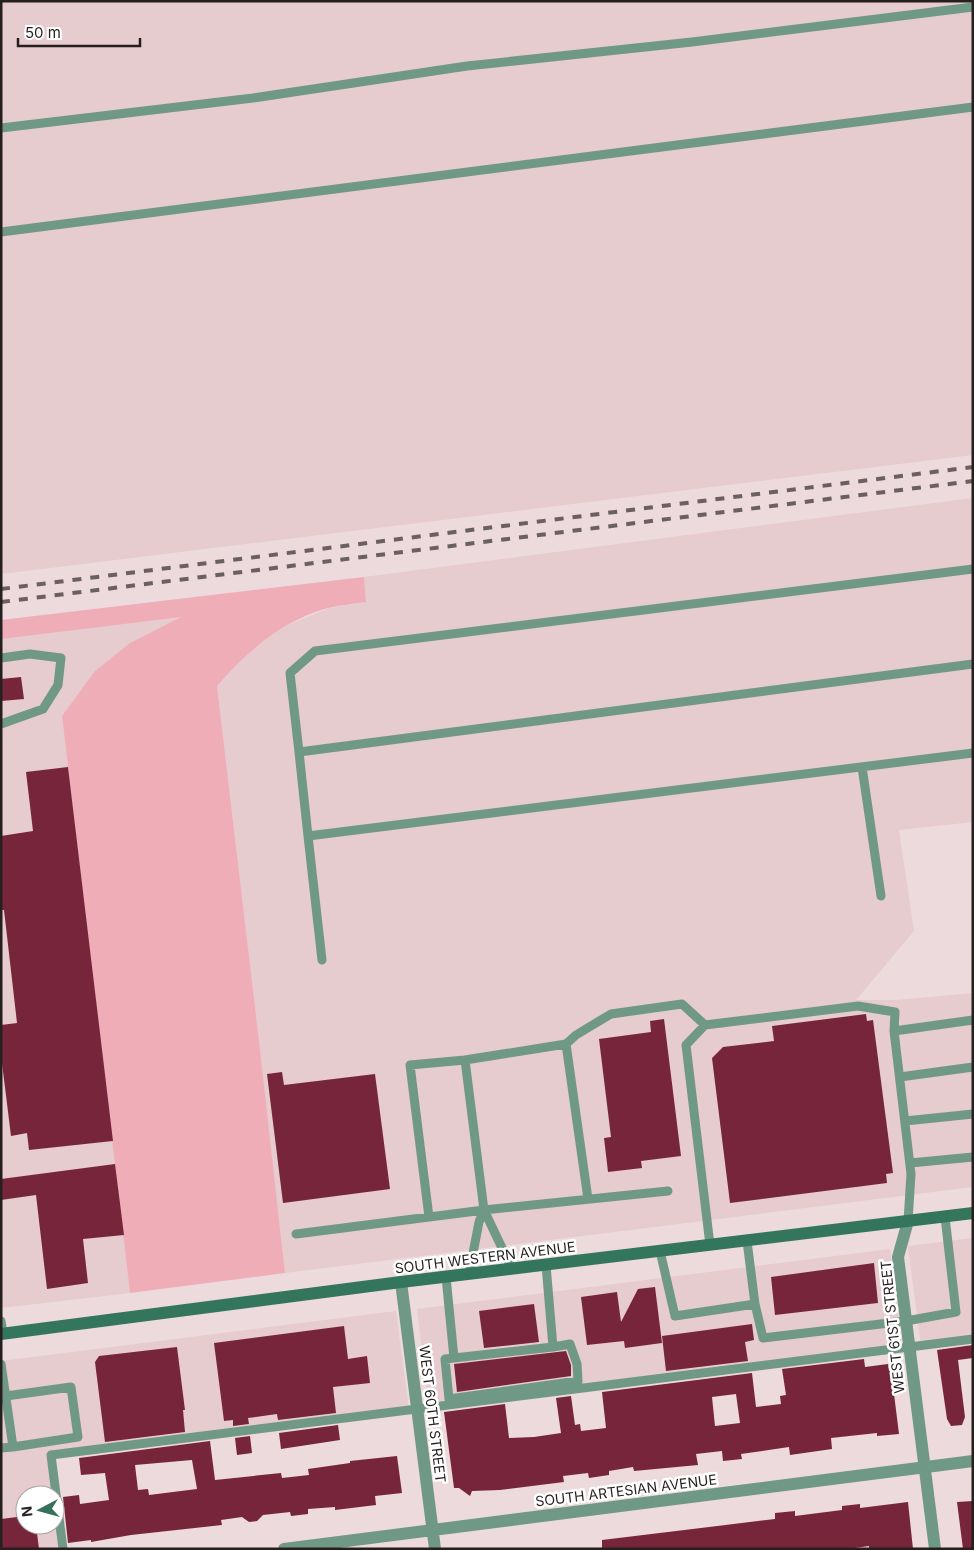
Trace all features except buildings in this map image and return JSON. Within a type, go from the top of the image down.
[{"type":"main road","name":"SOUTH WESTERN AVENUE","points":[[2,1329],[973,1213]]},
{"type":"street","name":"WEST 61ST STREET","points":[[908,1221],[898,1257],[935,1549]]},
{"type":"street","name":"WEST 60TH STREET","points":[[401,1282],[435,1549]]},
{"type":"street","name":"SOUTH ARTESIAN AVENUE","points":[[284,1549],[973,1461]]},
{"type":"lane","points":[[1,128],[253,98],[467,66],[692,42],[973,7]]},
{"type":"lane","points":[[1,232],[973,107]]},
{"type":"lane","points":[[322,960],[290,673],[315,651],[973,569]]},
{"type":"lane","points":[[1,658],[30,654],[61,658],[58,685],[43,709],[1,724]]},
{"type":"lane","points":[[299,752],[973,664]]},
{"type":"lane","points":[[308,836],[973,753]]},
{"type":"lane","points":[[862,767],[881,896]]},
{"type":"lane","points":[[429,1217],[410,1065],[465,1060],[566,1044],[576,1035],[611,1014],[682,1004],[705,1025],[686,1045],[710,1245]]},
{"type":"lane","name":"WEST 61ST STREET","points":[[705,1025],[858,1006],[895,1012],[894,1031],[911,1174],[908,1221]]},
{"type":"lane","points":[[894,1031],[973,1020]]},
{"type":"lane","points":[[566,1044],[588,1199]]},
{"type":"lane","points":[[465,1060],[484,1210],[512,1269]]},
{"type":"lane","points":[[900,1077],[973,1067]]},
{"type":"lane","points":[[905,1121],[973,1114]]},
{"type":"lane","points":[[910,1163],[973,1157]]},
{"type":"lane","points":[[296,1234],[484,1210],[668,1190]]},
{"type":"lane","points":[[469,1274],[479,1222],[484,1210]]},
{"type":"lane","points":[[746,1241],[755,1304],[763,1338],[906,1321],[956,1312],[945,1217]]},
{"type":"lane","points":[[660,1251],[675,1316],[755,1304]]},
{"type":"lane","points":[[546,1265],[553,1347]]},
{"type":"lane","points":[[446,1277],[454,1358]]},
{"type":"lane","points":[[63,1549],[51,1455],[973,1339]]},
{"type":"lane","points":[[570,1344],[578,1364],[578,1381],[449,1399],[445,1359],[454,1358],[570,1344]]},
{"type":"lane","points":[[1,1364],[13,1446]]},
{"type":"lane","points":[[1,1448],[78,1437],[72,1387],[6,1396]]},
{"type":"shaded area","points":[[1,1],[973,1],[973,455],[1,574]]},
{"type":"shaded area","points":[[973,498],[973,822],[899,830],[914,931],[856,1000],[896,1000],[973,993],[973,1187],[285,1273],[217,686],[241,658],[283,627],[329,608],[366,602],[364,577]]},
{"type":"shaded area","points":[[364,577],[366,602],[328,608],[280,629],[253,649],[217,686],[285,1273],[130,1293],[62,716],[95,671],[130,643],[181,617],[1,639],[1,620]]},
{"type":"shaded area","points":[[183,616],[130,643],[62,716],[130,1293],[1,1308],[1,639]]},
{"type":"shaded area","points":[[973,1238],[973,1339],[921,1346],[908,1246]]},
{"type":"shaded area","points":[[890,1249],[902,1348],[429,1407],[417,1309]]},
{"type":"shaded area","points":[[396,1311],[409,1410],[52,1455],[56,1485],[15,1485],[15,1535],[61,1535],[63,1549],[1,1549],[1,1361]]},
{"type":"railway","points":[[1,589],[973,467]]},
{"type":"railway","points":[[1,602],[973,481]]}]
